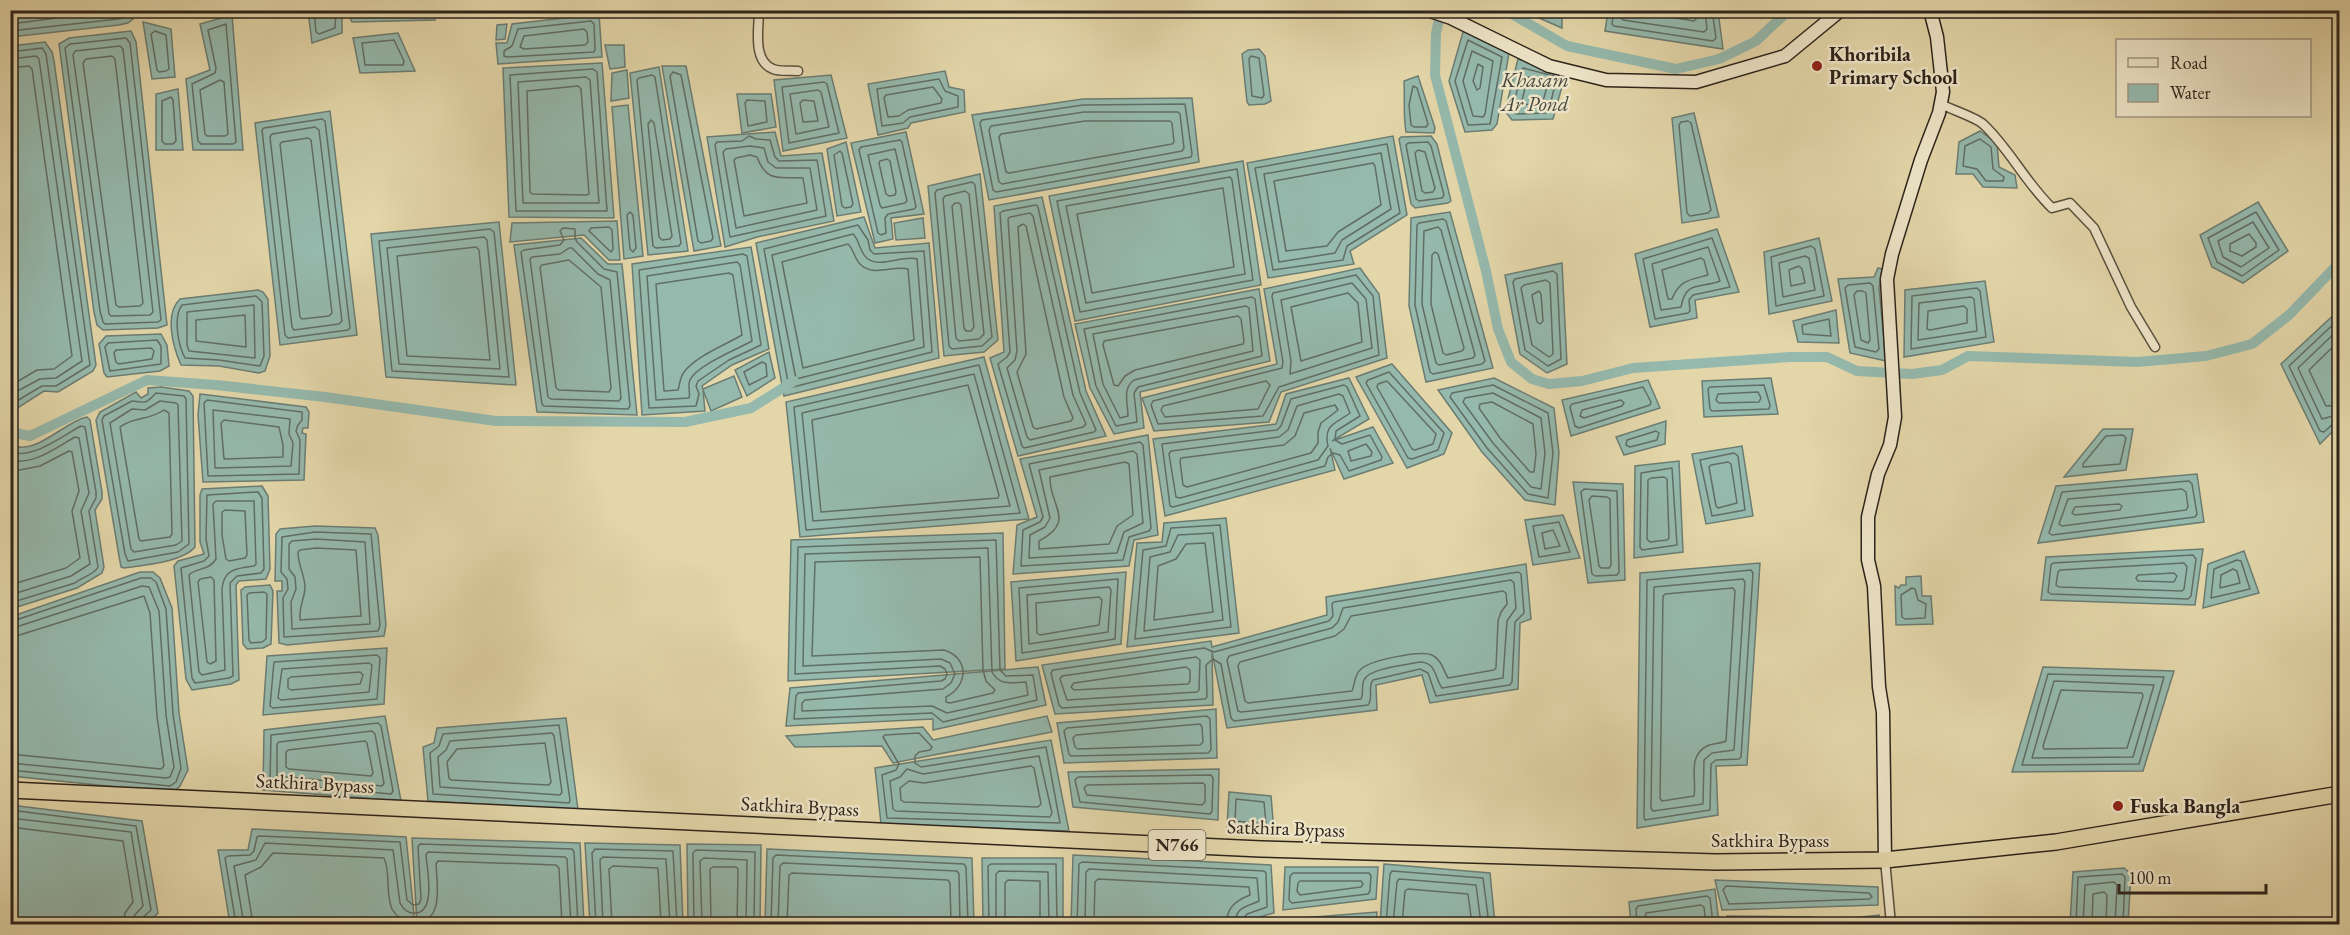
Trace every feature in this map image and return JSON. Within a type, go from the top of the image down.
[{"type":"highway","name":"Satkhira Bypass","points":[[10,790],[1261,849],[1716,862],[1885,860],[2056,842],[2340,794]]},
{"type":"street","points":[[759,10],[759,56],[774,70],[798,71]]},
{"type":"street","points":[[1429,12],[1451,18],[1549,66],[1606,80],[1696,82],[1785,56],[1841,10]]},
{"type":"street","points":[[1891,924],[1885,860],[1883,712],[1879,687],[1875,586],[1868,560],[1868,517],[1878,474],[1893,432],[1895,417],[1887,279],[1901,219],[1941,104],[1943,92],[1937,37],[1930,10]]},
{"type":"street","points":[[1941,104],[1982,122],[2030,185],[2052,208],[2070,203],[2094,228],[2131,307],[2155,347]]},
{"type":"water","points":[[10,11],[132,11],[133,19],[119,25],[11,37]]},
{"type":"water","points":[[308,11],[342,11],[342,33],[312,43]]},
{"type":"water","points":[[347,11],[433,11],[435,20],[352,22]]},
{"type":"water","points":[[1525,11],[1562,11],[1562,28],[1530,14]]},
{"type":"water","points":[[1608,11],[1718,11],[1723,49],[1605,31]]},
{"type":"water","points":[[599,14],[602,57],[498,64],[496,43],[507,43],[512,24]]},
{"type":"water","points":[[232,15],[243,150],[193,150],[186,79],[210,70],[200,24]]},
{"type":"water","points":[[143,22],[171,29],[175,77],[152,79]]},
{"type":"water","points":[[507,24],[505,39],[496,40],[497,25]]},
{"type":"water","points":[[131,31],[136,42],[167,325],[158,328],[103,330],[97,325],[94,312],[59,44],[69,38]]},
{"type":"water","points":[[1465,31],[1509,53],[1497,124],[1492,130],[1465,132],[1449,81]]},
{"type":"water","points":[[398,33],[415,71],[360,73],[353,38]]},
{"type":"water","points":[[45,42],[52,52],[54,61],[96,365],[93,371],[58,392],[44,391],[16,409],[10,408],[10,243],[13,240],[10,226],[11,46]]},
{"type":"water","points":[[605,45],[624,45],[625,67],[610,69]]},
{"type":"water","points":[[1259,49],[1265,56],[1271,101],[1265,104],[1249,105],[1242,54],[1248,50]]},
{"type":"water","name":"Khasam Ar Pond","points":[[1518,59],[1566,72],[1553,119],[1512,120],[1505,111]]},
{"type":"water","points":[[602,63],[614,218],[509,217],[503,68]]},
{"type":"water","points":[[662,66],[686,66],[721,246],[694,251]]},
{"type":"water","points":[[659,67],[688,251],[648,255],[630,73]]},
{"type":"water","points":[[627,70],[629,98],[611,101],[612,73]]},
{"type":"water","points":[[945,71],[949,87],[964,90],[965,112],[911,123],[908,128],[878,135],[868,84]]},
{"type":"water","points":[[831,75],[847,138],[783,151],[774,80]]},
{"type":"water","points":[[1418,76],[1435,128],[1434,133],[1406,132],[1404,81]]},
{"type":"water","points":[[178,89],[183,150],[156,150],[156,94]]},
{"type":"water","points":[[737,94],[771,94],[776,127],[742,133]]},
{"type":"water","points":[[1192,98],[1199,162],[989,200],[972,115],[1083,99]]},
{"type":"water","points":[[628,105],[643,256],[624,259],[612,107]]},
{"type":"water","points":[[330,111],[357,335],[280,345],[255,123]]},
{"type":"water","points":[[1694,113],[1719,217],[1682,223],[1672,118]]},
{"type":"water","points":[[1980,131],[1997,143],[1999,167],[2015,175],[2017,188],[1983,187],[1973,174],[1956,174],[1959,142]]},
{"type":"water","points":[[775,132],[781,156],[822,153],[834,221],[757,237],[725,247],[707,137]]},
{"type":"water","points":[[906,132],[924,214],[891,218],[893,239],[875,243],[851,143]]},
{"type":"water","points":[[1393,136],[1407,215],[1350,251],[1354,264],[1268,278],[1247,163]]},
{"type":"water","points":[[1431,136],[1437,144],[1451,201],[1415,208],[1411,204],[1399,139],[1401,137]]},
{"type":"water","points":[[846,142],[861,212],[837,216],[827,149]]},
{"type":"water","points":[[1243,161],[1261,285],[1075,321],[1049,196]]},
{"type":"water","points":[[980,174],[998,340],[984,352],[944,356],[928,186]]},
{"type":"water","points":[[1042,197],[1086,391],[1106,436],[1018,456],[990,358],[1004,352],[994,206]]},
{"type":"water","points":[[2258,202],[2288,251],[2243,283],[2212,267],[2200,235]]},
{"type":"water","points":[[1450,212],[1493,368],[1426,382],[1409,306],[1411,218]]},
{"type":"water","points":[[864,217],[875,248],[929,243],[939,358],[784,396],[756,243]]},
{"type":"water","points":[[923,218],[925,238],[896,240],[894,223]]},
{"type":"water","points":[[617,221],[620,260],[609,260],[584,235],[510,242],[512,223]]},
{"type":"water","points":[[499,222],[516,385],[386,377],[371,234]]},
{"type":"water","points":[[1717,229],[1739,292],[1695,300],[1697,318],[1650,327],[1635,254]]},
{"type":"water","points":[[581,238],[608,264],[622,264],[637,415],[537,412],[514,245]]},
{"type":"water","points":[[1819,238],[1832,301],[1769,314],[1764,252]]},
{"type":"water","points":[[751,247],[769,349],[732,365],[702,386],[703,389],[734,376],[742,397],[711,411],[703,390],[705,411],[642,415],[632,264]]},
{"type":"water","points":[[1562,263],[1567,364],[1547,373],[1520,354],[1505,275]]},
{"type":"water","points":[[1360,268],[1379,294],[1387,358],[1281,392],[1269,422],[1154,431],[1142,398],[1277,364],[1264,289]]},
{"type":"water","points":[[1878,268],[1882,269],[1879,288],[1886,361],[1850,353],[1838,279],[1874,277]]},
{"type":"water","points":[[1985,281],[1994,342],[1904,357],[1905,290]]},
{"type":"water","points":[[1259,289],[1270,361],[1140,392],[1144,428],[1114,434],[1090,388],[1075,324]]},
{"type":"water","points":[[258,290],[263,292],[268,299],[270,356],[265,371],[259,373],[219,366],[181,365],[175,349],[171,322],[175,305],[180,299]]},
{"type":"water","points":[[1836,310],[1839,343],[1798,342],[1793,321]]},
{"type":"water","points":[[2339,310],[2339,425],[2320,444],[2281,364]]},
{"type":"water","points":[[161,334],[167,345],[169,366],[160,371],[107,377],[104,373],[99,344],[106,336]]},
{"type":"water","points":[[769,352],[775,378],[747,396],[735,370]]},
{"type":"water","points":[[984,357],[1029,519],[800,537],[786,402]]},
{"type":"water","points":[[1392,364],[1452,433],[1444,454],[1407,468],[1356,377]]},
{"type":"water","points":[[1349,378],[1369,419],[1332,441],[1373,427],[1393,463],[1344,479],[1330,448],[1335,470],[1165,516],[1153,439],[1276,424],[1286,394]]},
{"type":"water","points":[[1494,378],[1554,408],[1559,453],[1555,505],[1525,500],[1482,452],[1438,390]]},
{"type":"water","points":[[1771,378],[1778,414],[1704,417],[1702,381]]},
{"type":"water","points":[[1648,380],[1660,408],[1571,436],[1562,400]]},
{"type":"water","points":[[161,387],[189,391],[193,396],[195,547],[173,559],[124,568],[121,567],[96,420],[100,412],[136,392],[141,398],[148,394],[148,388]]},
{"type":"water","points":[[200,394],[306,407],[309,412],[308,428],[303,428],[302,433],[306,434],[304,480],[203,482],[198,415]]},
{"type":"water","points":[[87,417],[90,420],[102,492],[102,499],[95,510],[104,567],[102,573],[77,588],[11,609],[11,445],[30,446]]},
{"type":"water","points":[[1666,421],[1665,444],[1624,455],[1616,437]]},
{"type":"water","points":[[2103,429],[2133,429],[2126,470],[2064,477]]},
{"type":"water","points":[[1148,435],[1158,535],[1134,540],[1129,566],[1013,574],[1017,525],[1037,517],[1020,459]]},
{"type":"water","points":[[1742,446],[1753,516],[1706,524],[1692,454]]},
{"type":"water","points":[[1679,461],[1683,552],[1634,558],[1635,466]]},
{"type":"water","points":[[2197,474],[2204,522],[2038,543],[2056,486]]},
{"type":"water","points":[[1573,482],[1623,484],[1625,580],[1588,583]]},
{"type":"water","points":[[262,486],[268,496],[270,569],[266,579],[239,581],[236,585],[239,680],[231,684],[192,690],[186,679],[174,566],[178,561],[204,554],[200,542],[202,489]]},
{"type":"water","points":[[1563,515],[1580,558],[1533,565],[1525,520]]},
{"type":"water","points":[[1226,518],[1239,633],[1127,647],[1137,543],[1162,542],[1164,523]]},
{"type":"water","points":[[315,526],[375,528],[378,535],[386,625],[384,636],[287,645],[279,643],[277,591],[282,591],[282,581],[275,581],[276,534],[280,529]]},
{"type":"water","points":[[1003,533],[1005,669],[788,681],[791,540]]},
{"type":"water","points":[[2203,549],[2195,605],[2041,600],[2046,557]]},
{"type":"water","points":[[2244,551],[2259,593],[2203,608],[2208,564]]},
{"type":"water","points":[[1760,563],[1747,765],[1716,766],[1718,815],[1637,828],[1640,573]]},
{"type":"water","points":[[1526,564],[1531,619],[1520,623],[1518,689],[1430,703],[1422,675],[1376,685],[1377,710],[1227,728],[1212,652],[1213,705],[1055,714],[1042,665],[1211,641],[1212,647],[1327,615],[1326,597]]},
{"type":"water","points":[[140,572],[153,572],[160,578],[172,608],[179,713],[188,770],[180,786],[174,792],[165,792],[11,776],[10,617]]},
{"type":"water","points":[[1126,572],[1121,644],[1016,661],[1011,582]]},
{"type":"water","points":[[1921,576],[1922,596],[1931,596],[1933,624],[1896,625],[1895,586],[1899,588],[1901,585],[1906,585],[1906,577]]},
{"type":"water","points":[[270,585],[273,591],[271,644],[263,648],[247,649],[243,644],[241,590],[245,587]]},
{"type":"water","points":[[387,648],[384,704],[263,715],[267,656]]},
{"type":"water","points":[[1038,667],[1046,705],[933,730],[933,719],[786,726],[790,688]]},
{"type":"water","points":[[2043,667],[2174,671],[2143,771],[2012,772]]},
{"type":"water","points":[[1216,709],[1217,758],[1064,763],[1057,723]]},
{"type":"water","points":[[385,716],[401,801],[263,790],[264,730]]},
{"type":"water","points":[[1047,716],[1052,732],[893,763],[882,746],[795,747],[786,736],[923,727],[933,740]]},
{"type":"water","points":[[566,718],[578,810],[428,801],[423,747],[434,743],[437,728]]},
{"type":"water","points":[[1051,740],[1069,831],[881,824],[875,768]]},
{"type":"water","points":[[1219,769],[1218,820],[1073,807],[1068,772]]},
{"type":"water","points":[[1229,792],[1271,796],[1274,832],[1227,827]]},
{"type":"water","points":[[10,805],[142,821],[158,913],[151,920],[140,924],[11,924]]},
{"type":"water","points":[[252,829],[406,837],[415,924],[230,924],[218,850],[248,850]]},
{"type":"water","points":[[412,838],[580,843],[584,924],[417,924]]},
{"type":"water","points":[[585,843],[680,845],[683,924],[590,924]]},
{"type":"water","points":[[687,844],[761,845],[760,924],[688,924]]},
{"type":"water","points":[[767,849],[972,858],[974,924],[765,924]]},
{"type":"water","points":[[1073,855],[1271,865],[1274,913],[1238,923],[1377,912],[1376,924],[1071,924]]},
{"type":"water","points":[[982,858],[1063,858],[1063,924],[983,924]]},
{"type":"water","points":[[1384,864],[1490,873],[1495,924],[1380,924]]},
{"type":"water","points":[[1285,867],[1378,867],[1376,899],[1283,910]]},
{"type":"water","points":[[2124,868],[2131,874],[2128,924],[2070,924],[2073,872]]},
{"type":"water","points":[[1715,880],[1878,887],[1878,905],[1722,910]]},
{"type":"water","points":[[1715,889],[1719,924],[1631,924],[1629,902]]},
{"type":"water","points":[[1879,915],[1881,924],[1835,924],[1835,920]]},
{"type":"water","points":[[1727,916],[1813,917],[1815,924],[1727,924]]},
{"type":"waterway","points":[[1441,10],[1436,33],[1435,75],[1486,271],[1498,329],[1511,362],[1532,379],[1549,384],[1582,381],[1633,368],[1790,357],[1827,357],[1857,371],[1912,374],[1942,370],[1968,356],[2137,362],[2206,356],[2252,344],[2289,315],[2340,262]]},
{"type":"waterway","points":[[1505,10],[1567,46],[1676,69],[1719,59],[1756,41],[1789,10]]},
{"type":"waterway","points":[[10,432],[30,436],[147,380],[325,397],[496,421],[685,422],[751,408],[794,381]]},
{"type":"place","name":"Khoribila Primary School","points":[[1817,66]]},
{"type":"place","name":"Fuska Bangla","points":[[2118,806]]}]
